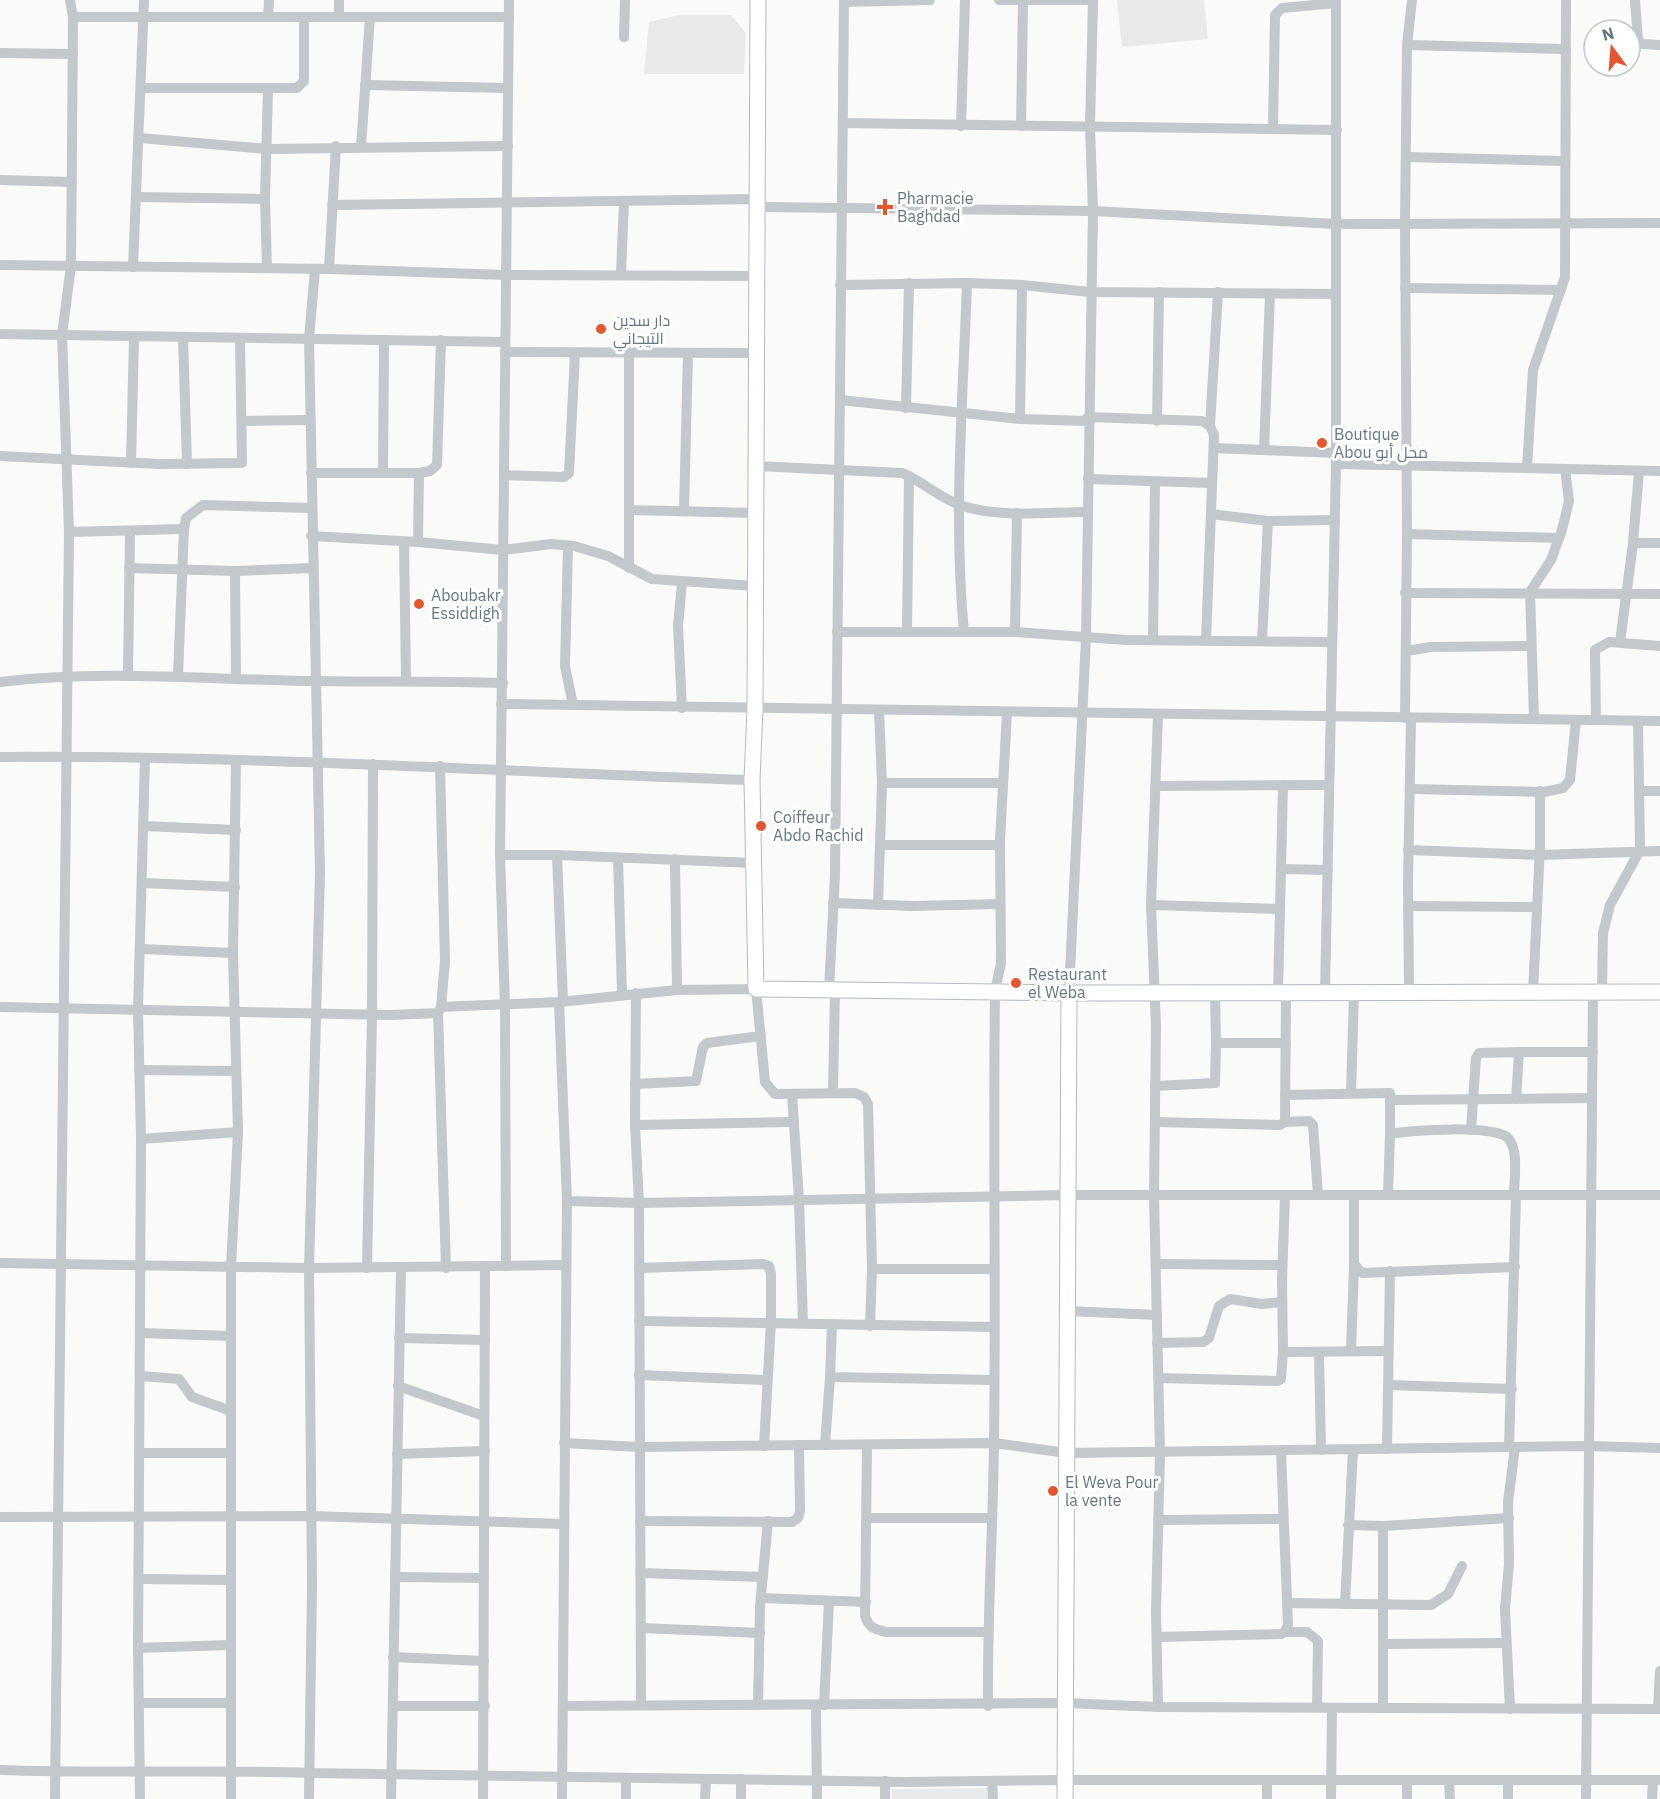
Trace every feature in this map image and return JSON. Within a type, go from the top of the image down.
[{"type":"main road","points":[[758,0],[755,709],[752,780],[756,989],[1069,993],[1660,992]]},
{"type":"main road","points":[[1065,1799],[1069,993]]},
{"type":"street","points":[[55,1799],[69,532],[62,335],[71,266],[73,17],[70,0]]},
{"type":"street","points":[[133,267],[144,0]]},
{"type":"street","points":[[268,17],[269,0]]},
{"type":"street","points":[[339,0],[339,17]]},
{"type":"street","points":[[506,1266],[505,1006],[500,855],[510,0]]},
{"type":"street","points":[[624,37],[625,0]]},
{"type":"street","points":[[833,1092],[834,710],[840,470],[844,1],[930,0]]},
{"type":"street","points":[[961,126],[965,0]]},
{"type":"street","points":[[999,0],[1093,0],[1090,126],[1093,211],[1086,637],[1069,993]]},
{"type":"street","points":[[1409,992],[1410,789],[1405,592],[1407,466],[1405,223],[1407,45],[1412,0]]},
{"type":"street","points":[[1527,468],[1533,370],[1565,277],[1563,221],[1566,0]]},
{"type":"street","points":[[1635,0],[1638,40],[1642,44],[1660,45]]},
{"type":"street","points":[[1021,126],[1023,1]]},
{"type":"street","points":[[1274,127],[1275,15],[1282,8],[1336,2],[1336,458],[1325,992]]},
{"type":"street","points":[[73,17],[509,17]]},
{"type":"street","points":[[141,88],[290,90],[304,81],[304,17]]},
{"type":"street","points":[[361,147],[370,17]]},
{"type":"street","points":[[1407,45],[1566,49]]},
{"type":"street","points":[[0,53],[73,54]]},
{"type":"street","points":[[365,85],[508,88]]},
{"type":"street","points":[[267,268],[265,199],[268,89]]},
{"type":"street","points":[[843,123],[961,126],[1274,127],[1337,130]]},
{"type":"street","points":[[140,138],[267,149],[336,146],[508,146]]},
{"type":"street","points":[[328,269],[336,146]]},
{"type":"street","points":[[1406,157],[1564,161]]},
{"type":"street","points":[[0,180],[72,182]]},
{"type":"street","points":[[137,197],[265,199]]},
{"type":"street","points":[[332,205],[507,202],[757,203],[1093,211],[1337,224],[1563,221],[1660,223]]},
{"type":"street","points":[[621,273],[624,202]]},
{"type":"street","points":[[0,265],[328,269],[506,275],[621,273],[757,276]]},
{"type":"street","points":[[309,1799],[311,1516],[309,1269],[314,1015],[320,873],[316,763],[314,568],[311,536],[309,339],[315,269]]},
{"type":"street","points":[[906,408],[909,283]]},
{"type":"street","points":[[840,285],[968,284],[1022,285],[1090,292],[1336,294]]},
{"type":"street","points":[[964,632],[960,590],[960,506],[968,284]]},
{"type":"street","points":[[1020,419],[1022,285]]},
{"type":"street","points":[[1405,288],[1561,290]]},
{"type":"street","points":[[1157,421],[1159,292]]},
{"type":"street","points":[[1209,426],[1218,292]]},
{"type":"street","points":[[1264,450],[1270,294]]},
{"type":"street","points":[[0,334],[441,340],[575,353],[756,353]]},
{"type":"street","points":[[131,463],[134,337]]},
{"type":"street","points":[[183,338],[187,464]]},
{"type":"street","points":[[0,456],[131,463],[242,463],[240,339]]},
{"type":"street","points":[[383,473],[384,340]]},
{"type":"street","points":[[311,473],[419,473],[430,471],[437,465],[441,340]]},
{"type":"street","points":[[504,475],[564,477],[569,473],[572,462],[575,353]]},
{"type":"street","points":[[629,353],[629,568]]},
{"type":"street","points":[[684,510],[688,353]]},
{"type":"street","points":[[840,400],[1020,419],[1202,421],[1209,426],[1214,435],[1206,640]]},
{"type":"street","points":[[242,421],[310,420]]},
{"type":"street","points":[[1214,448],[1264,450],[1407,466],[1660,471]]},
{"type":"street","points":[[755,466],[909,476],[960,506],[1017,513],[1087,512]]},
{"type":"street","points":[[1534,719],[1530,592],[1551,560],[1559,538],[1569,501],[1565,469]]},
{"type":"street","points":[[1620,642],[1633,543],[1639,471]]},
{"type":"street","points":[[418,542],[419,473]]},
{"type":"street","points":[[907,631],[909,476]]},
{"type":"street","points":[[1088,479],[1212,483]]},
{"type":"street","points":[[1153,640],[1155,482]]},
{"type":"street","points":[[178,675],[186,518],[203,505],[311,508]]},
{"type":"street","points":[[629,510],[755,513]]},
{"type":"street","points":[[1015,633],[1017,513]]},
{"type":"street","points":[[1211,513],[1268,521],[1335,520]]},
{"type":"street","points":[[1262,641],[1268,521]]},
{"type":"street","points":[[69,532],[184,529]]},
{"type":"street","points":[[128,674],[130,531]]},
{"type":"street","points":[[1407,534],[1559,538]]},
{"type":"street","points":[[311,536],[503,550],[551,544],[608,556],[652,579],[682,583],[755,586]]},
{"type":"street","points":[[404,542],[406,680]]},
{"type":"street","points":[[1633,543],[1660,543]]},
{"type":"street","points":[[568,546],[565,666],[573,705]]},
{"type":"street","points":[[129,568],[236,571],[314,568]]},
{"type":"street","points":[[236,571],[236,678]]},
{"type":"street","points":[[682,583],[678,626],[682,708]]},
{"type":"street","points":[[1405,592],[1660,594]]},
{"type":"street","points":[[837,632],[1015,633],[1153,640],[1332,642]]},
{"type":"street","points":[[1596,720],[1595,650],[1601,644],[1620,642],[1660,646]]},
{"type":"street","points":[[1407,651],[1430,647],[1530,646]]},
{"type":"street","points":[[0,682],[68,675],[128,674],[315,681],[406,680],[503,683]]},
{"type":"street","points":[[501,704],[1660,721]]},
{"type":"street","points":[[878,905],[882,783],[879,711]]},
{"type":"street","points":[[988,1706],[994,1443],[992,1196],[995,991],[1001,963],[1000,845],[1007,713]]},
{"type":"street","points":[[1158,715],[1151,905],[1156,1026],[1154,1195],[1160,1453],[1158,1707]]},
{"type":"street","points":[[1410,789],[1540,791],[1563,788],[1570,780],[1576,720]]},
{"type":"street","points":[[1586,1799],[1593,1052],[1603,933],[1610,905],[1640,850],[1641,791],[1638,721]]},
{"type":"street","points":[[0,757],[145,758],[440,766],[545,773],[752,780]]},
{"type":"street","points":[[140,1799],[138,1648],[141,1517],[141,1139],[138,1010],[145,758]]},
{"type":"street","points":[[231,1799],[230,1336],[238,1132],[233,953],[236,760]]},
{"type":"street","points":[[367,1268],[372,1015],[373,764]]},
{"type":"street","points":[[440,766],[445,961],[439,1010],[446,1268]]},
{"type":"street","points":[[882,783],[1003,783]]},
{"type":"street","points":[[1283,785],[1279,909],[1286,1043],[1285,1122]]},
{"type":"street","points":[[1157,786],[1329,785]]},
{"type":"street","points":[[1533,992],[1540,855],[1540,791]]},
{"type":"street","points":[[1641,791],[1660,791]]},
{"type":"street","points":[[142,826],[236,830]]},
{"type":"street","points":[[880,845],[1000,845]]},
{"type":"street","points":[[1408,850],[1540,855],[1660,851]]},
{"type":"street","points":[[500,855],[754,863]]},
{"type":"street","points":[[557,855],[567,1201],[562,1799]]},
{"type":"street","points":[[618,858],[622,994]]},
{"type":"street","points":[[675,859],[677,990]]},
{"type":"street","points":[[1281,869],[1328,870]]},
{"type":"street","points":[[143,883],[235,887]]},
{"type":"street","points":[[833,903],[1000,904]]},
{"type":"street","points":[[1151,905],[1279,909]]},
{"type":"street","points":[[1408,906],[1537,907]]},
{"type":"street","points":[[141,949],[233,953]]},
{"type":"street","points":[[0,1007],[372,1015],[561,1002],[677,990],[756,989],[765,1082],[775,1094],[855,1093],[864,1097],[868,1104],[873,1269],[870,1326]]},
{"type":"street","points":[[1155,1086],[1215,1083],[1215,992]]},
{"type":"street","points":[[1351,1093],[1354,992]]},
{"type":"street","points":[[636,993],[635,1125],[639,1203],[641,1704]]},
{"type":"street","points":[[635,1084],[696,1081],[703,1047],[707,1043],[712,1040],[761,1036]]},
{"type":"street","points":[[1216,1043],[1286,1043]]},
{"type":"street","points":[[1516,1098],[1519,1052]]},
{"type":"street","points":[[1472,1130],[1472,1098],[1476,1058],[1479,1053],[1593,1052]]},
{"type":"street","points":[[139,1070],[236,1071]]},
{"type":"street","points":[[792,1094],[799,1200],[803,1322]]},
{"type":"street","points":[[1285,1095],[1390,1094],[1388,1195]]},
{"type":"street","points":[[1390,1100],[1592,1098]]},
{"type":"street","points":[[1155,1122],[1280,1125],[1285,1122],[1309,1121],[1313,1125],[1318,1195]]},
{"type":"street","points":[[635,1125],[794,1122]]},
{"type":"street","points":[[1390,1134],[1472,1130],[1504,1134],[1508,1138],[1514,1155],[1512,1447],[1508,1502],[1505,1643],[1510,1708]]},
{"type":"street","points":[[141,1139],[238,1132]]},
{"type":"street","points":[[1158,1378],[1279,1381],[1283,1352],[1282,1265],[1285,1194]]},
{"type":"street","points":[[567,1201],[639,1203],[1068,1195],[1660,1195]]},
{"type":"street","points":[[1351,1351],[1354,1195]]},
{"type":"street","points":[[0,1263],[309,1269],[566,1265]]},
{"type":"street","points":[[639,1268],[763,1264],[769,1266],[771,1321],[764,1446]]},
{"type":"street","points":[[1157,1264],[1282,1265]]},
{"type":"street","points":[[1354,1264],[1362,1273],[1515,1267]]},
{"type":"street","points":[[483,1799],[485,1267]]},
{"type":"street","points":[[391,1799],[401,1268]]},
{"type":"street","points":[[873,1269],[993,1269]]},
{"type":"street","points":[[1387,1449],[1390,1271]]},
{"type":"street","points":[[1157,1343],[1203,1342],[1209,1338],[1219,1306],[1230,1299],[1262,1304],[1282,1302]]},
{"type":"street","points":[[1068,1311],[1157,1316]]},
{"type":"street","points":[[639,1321],[771,1321],[870,1326],[993,1327]]},
{"type":"street","points":[[825,1445],[832,1324]]},
{"type":"street","points":[[140,1333],[230,1336]]},
{"type":"street","points":[[399,1338],[485,1341]]},
{"type":"street","points":[[1283,1352],[1388,1351]]},
{"type":"street","points":[[1319,1352],[1321,1450]]},
{"type":"street","points":[[639,1375],[767,1380]]},
{"type":"street","points":[[140,1376],[179,1379],[192,1397],[231,1411]]},
{"type":"street","points":[[830,1377],[994,1380]]},
{"type":"street","points":[[1388,1385],[1512,1389]]},
{"type":"street","points":[[398,1386],[484,1416]]},
{"type":"street","points":[[564,1443],[640,1447],[994,1443],[1067,1453],[1589,1446],[1660,1448],[1660,1460]]},
{"type":"street","points":[[867,1444],[865,1616],[873,1629],[909,1633],[988,1632]]},
{"type":"street","points":[[640,1521],[792,1522],[798,1518],[799,1445]]},
{"type":"street","points":[[1345,1604],[1353,1450]]},
{"type":"street","points":[[1281,1451],[1288,1625],[1285,1632]]},
{"type":"street","points":[[397,1454],[485,1452]]},
{"type":"street","points":[[140,1453],[231,1453]]},
{"type":"street","points":[[0,1517],[231,1519],[311,1516],[563,1524]]},
{"type":"street","points":[[867,1518],[991,1518]]},
{"type":"street","points":[[1348,1525],[1383,1526],[1509,1518]]},
{"type":"street","points":[[1158,1520],[1282,1519]]},
{"type":"street","points":[[758,1705],[761,1598],[768,1521]]},
{"type":"street","points":[[1383,1526],[1383,1708]]},
{"type":"street","points":[[1287,1603],[1431,1605],[1439,1602],[1448,1593],[1462,1566]]},
{"type":"street","points":[[640,1573],[763,1577]]},
{"type":"street","points":[[394,1577],[484,1578]]},
{"type":"street","points":[[140,1579],[230,1580]]},
{"type":"street","points":[[761,1598],[866,1602]]},
{"type":"street","points":[[817,1799],[820,1705],[829,1600]]},
{"type":"street","points":[[641,1628],[760,1633]]},
{"type":"street","points":[[1157,1637],[1281,1635],[1285,1632],[1307,1632],[1318,1641],[1317,1707]]},
{"type":"street","points":[[1383,1644],[1505,1643]]},
{"type":"street","points":[[138,1648],[231,1645]]},
{"type":"street","points":[[393,1657],[484,1661]]},
{"type":"street","points":[[563,1706],[641,1704],[988,1706],[1065,1703],[1158,1707],[1659,1709],[1660,1671]]},
{"type":"street","points":[[139,1703],[230,1703]]},
{"type":"street","points":[[393,1706],[485,1706]]},
{"type":"street","points":[[1331,1799],[1332,1708]]},
{"type":"street","points":[[0,1770],[55,1772],[231,1770],[818,1781],[1407,1782],[1587,1778],[1656,1780],[1652,1799]]},
{"type":"street","points":[[626,1779],[626,1799]]},
{"type":"street","points":[[741,1779],[741,1799]]},
{"type":"street","points":[[705,1799],[706,1780]]},
{"type":"street","points":[[1267,1780],[1267,1799]]},
{"type":"street","points":[[1449,1780],[1450,1799]]},
{"type":"street","points":[[1508,1780],[1508,1799]]},
{"type":"street","points":[[885,1781],[885,1799]]},
{"type":"street","points":[[992,1781],[993,1799]]},
{"type":"street","points":[[1407,1782],[1407,1799]]},
{"type":"shaded area","points":[[1117,0],[1204,0],[1208,39],[1122,47]]},
{"type":"shaded area","points":[[679,15],[731,15],[746,33],[744,74],[644,74],[649,22]]},
{"type":"shaded area","points":[[989,1788],[989,1799],[892,1799],[892,1789]]},
{"type":"place","name":"Pharmacie Baghdad","points":[[885,207]]},
{"type":"place","name":"دار سدين التيجاني","points":[[601,329]]},
{"type":"place","name":"Boutique Abou محل أبو","points":[[1322,443]]},
{"type":"place","name":"Aboubakr Essiddigh","points":[[419,604]]},
{"type":"place","name":"Coiffeur Abdo Rachid","points":[[761,826]]},
{"type":"place","name":"Restaurant el Weba","points":[[1016,983]]},
{"type":"place","name":"El Weva Pour la vente","points":[[1053,1491]]}]
